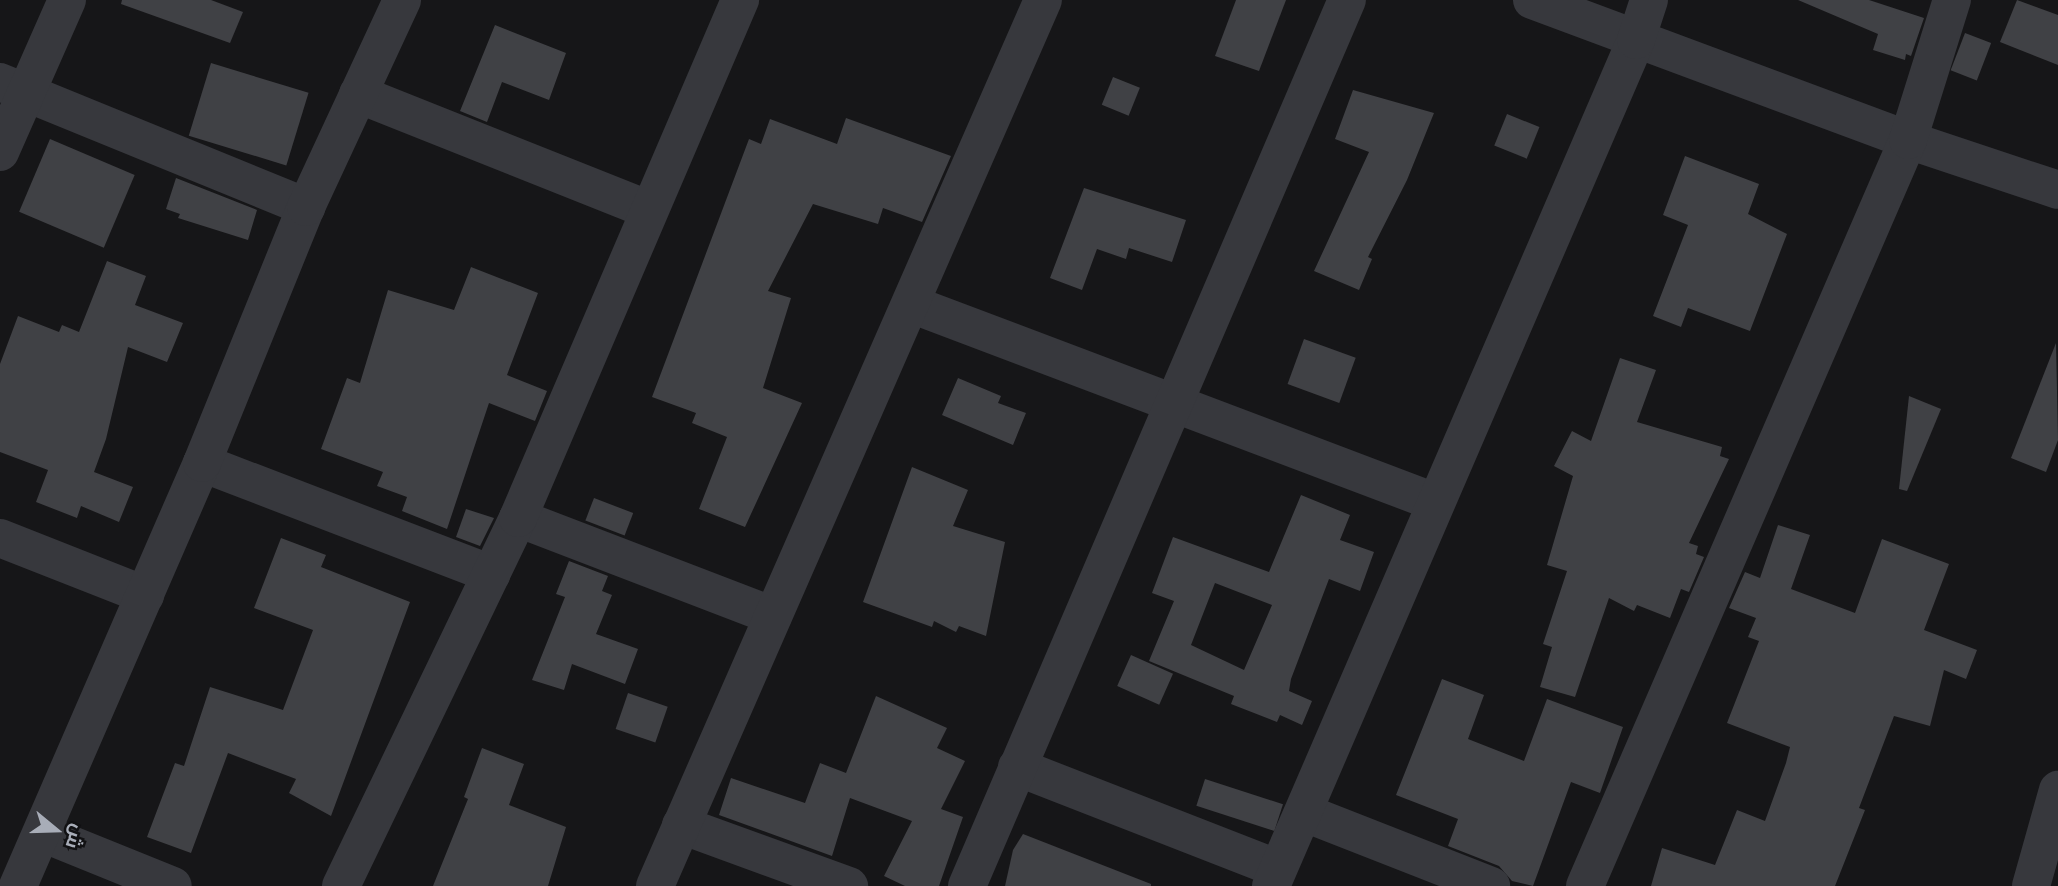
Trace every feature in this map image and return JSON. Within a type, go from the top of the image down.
[{"type":"street","points":[[0,152],[13,88],[67,0]]},
{"type":"street","points":[[18,886],[202,463],[306,207],[402,0]]},
{"type":"street","points":[[341,886],[518,518],[740,0]]},
{"type":"street","points":[[655,886],[1043,0]]},
{"type":"street","points":[[967,886],[1347,0]]},
{"type":"street","points":[[1532,0],[1908,140],[2058,190]]},
{"type":"street","points":[[1017,767],[1274,877],[1305,813],[1435,502],[1636,40],[1649,0]]},
{"type":"street","points":[[1585,886],[1908,140],[1952,0]]},
{"type":"street","points":[[13,88],[306,207]]},
{"type":"street","points":[[358,94],[649,210]]},
{"type":"street","points":[[911,304],[1435,502]]},
{"type":"street","points":[[202,463],[491,575]]},
{"type":"street","points":[[518,518],[773,616]]},
{"type":"street","points":[[0,538],[145,595]]},
{"type":"street","points":[[2031,886],[2058,790]]},
{"type":"street","points":[[1305,813],[1491,886]]},
{"type":"street","points":[[681,825],[849,886]]},
{"type":"street","points":[[42,833],[173,886]]},
{"type":"building","points":[[122,0],[211,0],[243,12],[230,43],[121,4]]},
{"type":"building","points":[[1236,0],[1286,0],[1259,71],[1215,56]]},
{"type":"building","points":[[1798,0],[1869,0],[1924,18],[1911,56],[1906,54],[1905,60],[1873,50],[1878,34]]},
{"type":"building","points":[[2017,0],[2058,15],[2058,65],[2000,42]]},
{"type":"building","points":[[495,25],[566,53],[549,100],[502,82],[487,122],[460,111]]},
{"type":"building","points":[[1965,33],[1991,43],[1977,80],[1951,70]]},
{"type":"building","points":[[211,63],[309,93],[286,166],[189,136]]},
{"type":"building","points":[[1113,77],[1140,88],[1129,116],[1102,105]]},
{"type":"building","points":[[1353,90],[1434,113],[1407,180],[1368,257],[1372,259],[1359,290],[1314,271],[1369,152],[1335,139]]},
{"type":"building","points":[[1507,114],[1539,127],[1527,159],[1494,146]]},
{"type":"building","points":[[846,118],[951,156],[922,222],[883,208],[878,224],[813,204],[768,291],[791,298],[763,388],[802,403],[745,527],[699,509],[727,437],[692,423],[696,413],[652,397],[749,139],[761,144],[770,119],[837,144]]},
{"type":"building","points":[[50,139],[135,175],[104,248],[19,212]]},
{"type":"building","points":[[1685,156],[1759,184],[1748,214],[1787,234],[1750,331],[1688,308],[1681,327],[1653,316],[1688,225],[1663,215]]},
{"type":"building","points":[[176,178],[257,210],[248,240],[178,218],[180,214],[166,209]]},
{"type":"building","points":[[1084,188],[1186,220],[1172,262],[1129,248],[1126,259],[1097,249],[1082,290],[1050,278]]},
{"type":"building","points":[[107,261],[146,276],[135,305],[183,323],[167,362],[128,347],[106,439],[94,472],[133,487],[119,522],[81,506],[77,518],[36,502],[48,470],[0,452],[0,364],[18,316],[59,332],[62,325],[79,332]]},
{"type":"building","points":[[471,267],[538,293],[507,375],[547,391],[535,421],[489,403],[447,529],[402,511],[407,497],[377,486],[383,472],[321,449],[347,378],[360,383],[388,290],[454,310]]},
{"type":"building","points":[[1304,339],[1356,358],[1339,403],[1288,384]]},
{"type":"building","points":[[2056,343],[2058,440],[2046,472],[2011,458]]},
{"type":"building","points":[[1620,358],[1656,370],[1637,422],[1722,447],[1720,456],[1729,459],[1689,543],[1698,546],[1696,554],[1704,557],[1689,592],[1681,589],[1670,618],[1637,605],[1634,611],[1609,598],[1575,697],[1540,687],[1552,647],[1543,644],[1567,571],[1547,565],[1573,476],[1554,466],[1572,431],[1591,441]]},
{"type":"building","points":[[958,378],[1001,396],[998,403],[1026,413],[1013,445],[942,415]]},
{"type":"building","points":[[1909,396],[1941,409],[1907,491],[1899,489]]},
{"type":"building","points":[[912,467],[968,490],[953,526],[1005,542],[986,636],[959,626],[956,632],[934,621],[932,627],[863,602]]},
{"type":"building","points":[[1301,495],[1350,515],[1340,540],[1374,552],[1360,591],[1329,579],[1291,679],[1289,691],[1312,701],[1302,725],[1280,715],[1277,722],[1231,704],[1234,696],[1149,661],[1174,601],[1152,593],[1173,537],[1269,572]],"holes":[[[1215,583],[1272,605],[1244,670],[1191,645]]]},
{"type":"building","points":[[594,498],[633,513],[625,535],[585,520]]},
{"type":"building","points":[[466,509],[494,518],[480,546],[456,537]]},
{"type":"building","points":[[1778,525],[1810,535],[1791,589],[1855,613],[1882,539],[1949,564],[1924,630],[1977,650],[1966,679],[1944,670],[1930,726],[1894,716],[1859,808],[1865,810],[1835,886],[1651,886],[1662,848],[1715,865],[1737,810],[1765,821],[1786,763],[1790,747],[1727,723],[1759,641],[1748,637],[1756,618],[1729,608],[1745,572],[1760,578]]},
{"type":"building","points":[[281,538],[326,555],[321,567],[410,602],[331,816],[289,793],[296,779],[228,753],[191,853],[147,837],[175,763],[184,766],[210,687],[283,710],[313,630],[254,608]]},
{"type":"building","points":[[569,561],[608,576],[602,591],[612,595],[596,634],[638,649],[625,684],[572,664],[564,690],[532,680],[565,597],[556,594]]},
{"type":"building","points":[[1131,655],[1173,674],[1159,705],[1117,686]]},
{"type":"building","points":[[1442,679],[1484,695],[1468,739],[1524,761],[1547,699],[1623,727],[1600,793],[1571,782],[1533,886],[1512,881],[1499,866],[1448,846],[1458,819],[1396,795]]},
{"type":"building","points":[[628,693],[668,707],[655,743],[616,729]]},
{"type":"building","points":[[876,696],[947,728],[937,748],[965,761],[941,809],[963,817],[939,886],[905,886],[884,876],[912,821],[850,798],[832,856],[719,815],[731,778],[805,803],[820,763],[846,773]]},
{"type":"building","points":[[482,748],[524,764],[509,805],[566,827],[548,886],[433,886],[468,799],[464,797]]},
{"type":"building","points":[[1205,779],[1283,804],[1274,831],[1196,806]]},
{"type":"building","points":[[1023,834],[1151,886],[1005,886],[1013,850]]}]
